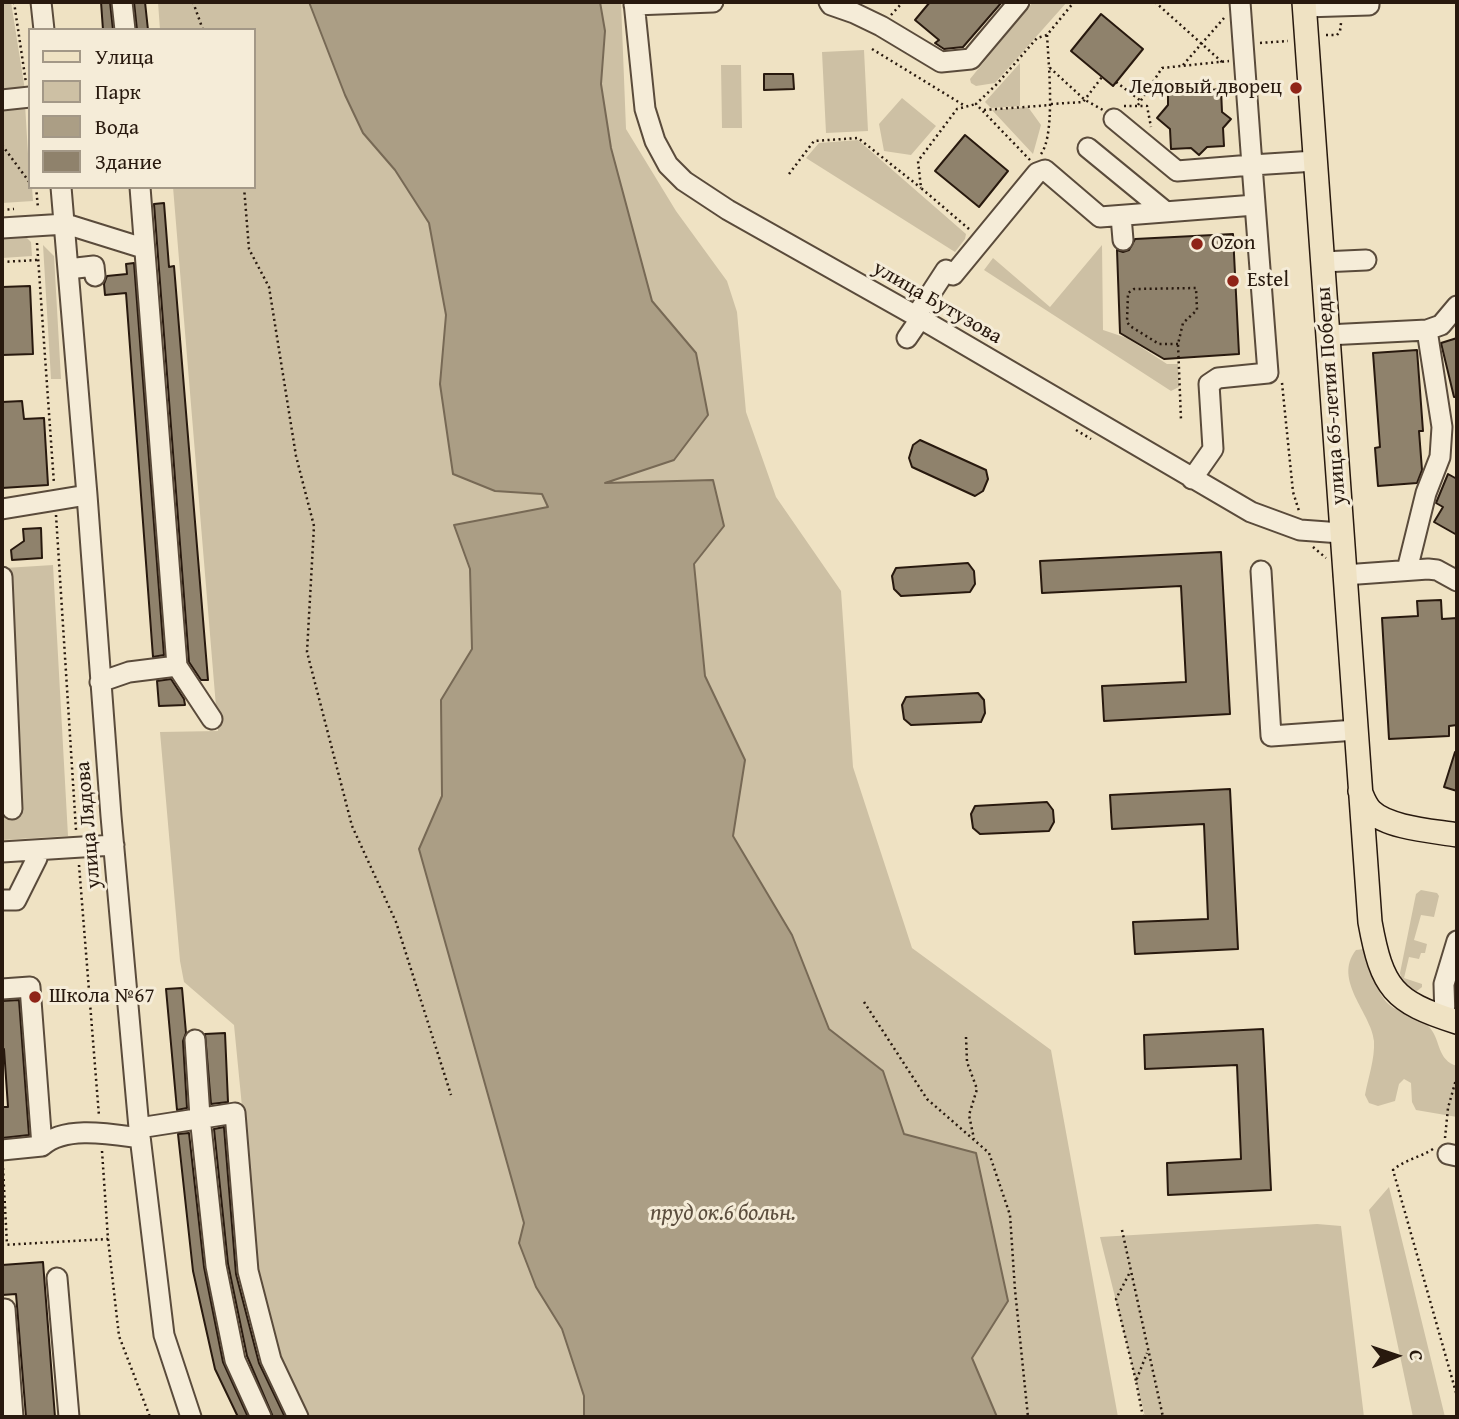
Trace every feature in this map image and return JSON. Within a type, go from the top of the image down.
[{"type":"main road","name":"улица 65-летия Победы","points":[[1304,4],[1370,922],[1380,970],[1386,982],[1407,1002],[1451,1020]]},
{"type":"main road","points":[[1360,791],[1365,803],[1380,817],[1404,825],[1457,835]]},
{"type":"street","points":[[41,2],[44,28]]},
{"type":"street","points":[[122,2],[125,28]]},
{"type":"street","points":[[634,3],[713,2]]},
{"type":"street","points":[[830,2],[831,5],[854,12],[881,26],[941,62],[971,58],[1019,2]]},
{"type":"street","points":[[1304,4],[1369,5],[1369,2]]},
{"type":"street","name":"улица Бутузова","points":[[634,3],[645,109],[655,141],[668,165],[684,181],[728,210],[918,317],[1251,512],[1300,530],[1341,533]]},
{"type":"street","points":[[1192,479],[1213,449],[1211,381],[1217,378],[1268,373],[1244,59],[1236,6]]},
{"type":"street","points":[[2,100],[28,97]]},
{"type":"street","points":[[1114,119],[1177,171],[1315,161]]},
{"type":"street","points":[[1088,148],[1166,212]]},
{"type":"street","points":[[907,338],[949,272],[1042,170],[1100,217],[1255,205]]},
{"type":"street","name":"улица Лядова","points":[[61,189],[100,682],[140,1133],[164,1335],[191,1417]]},
{"type":"street","points":[[140,189],[177,666],[212,719]]},
{"type":"street","points":[[1121,216],[1122,240]]},
{"type":"street","points":[[2,228],[66,224],[143,248]]},
{"type":"street","points":[[1322,262],[1366,260]]},
{"type":"street","points":[[68,269],[94,267],[95,276]]},
{"type":"street","points":[[1327,335],[1427,330],[1441,325],[1457,306]]},
{"type":"street","points":[[1407,570],[1426,493],[1440,457],[1442,427],[1427,330]]},
{"type":"street","points":[[2,509],[87,495]]},
{"type":"street","points":[[1344,575],[1437,570],[1457,581]]},
{"type":"street","points":[[1261,571],[1271,736],[1356,730]]},
{"type":"street","points":[[2,577],[12,808]]},
{"type":"street","points":[[100,682],[177,666]]},
{"type":"street","points":[[2,852],[114,845]]},
{"type":"street","points":[[2,900],[16,900],[37,858],[37,850]]},
{"type":"street","points":[[1451,1020],[1444,984],[1457,942]]},
{"type":"street","points":[[2,989],[30,987],[42,1146]]},
{"type":"street","points":[[195,1040],[200,1117],[218,1279],[235,1360],[261,1417]]},
{"type":"street","points":[[2,1150],[42,1146],[52,1137],[100,1132],[140,1133],[200,1117],[235,1113],[248,1271],[271,1360],[298,1417]]},
{"type":"street","points":[[57,1278],[69,1417]]},
{"type":"street","points":[[2,1309],[5,1309],[13,1417]]},
{"type":"path","points":[[14,2],[28,91]]},
{"type":"path","points":[[193,2],[202,28]]},
{"type":"path","points":[[921,188],[919,159],[957,109],[976,104],[1037,38],[1047,35],[1074,2]]},
{"type":"path","points":[[1155,2],[1222,62]]},
{"type":"path","points":[[1183,65],[1236,6]]},
{"type":"path","points":[[976,104],[1028,159],[1033,160],[1045,147],[1051,104],[1047,35]]},
{"type":"path","points":[[872,49],[966,106]]},
{"type":"path","points":[[1138,105],[1160,70],[1165,67],[1244,59]]},
{"type":"path","points":[[1049,66],[1084,100],[1114,119]]},
{"type":"path","points":[[983,110],[1083,102],[1102,77]]},
{"type":"path","points":[[1116,82],[1141,101]]},
{"type":"path","points":[[789,174],[814,141],[858,138],[981,240]]},
{"type":"path","points":[[2,145],[28,180]]},
{"type":"path","points":[[36,189],[38,209]]},
{"type":"path","points":[[244,189],[249,249],[269,287],[296,456],[314,526],[307,652],[352,826],[396,922],[451,1096]]},
{"type":"path","points":[[2,262],[37,260]]},
{"type":"path","points":[[1178,344],[1158,344],[1130,326],[1128,293],[1134,289],[1195,287],[1197,310],[1183,323],[1178,344],[1181,420]]},
{"type":"path","points":[[1268,373],[1278,374],[1281,378],[1293,492],[1301,518]]},
{"type":"path","points":[[1311,547],[1321,552],[1344,575]]},
{"type":"path","points":[[864,1002],[927,1099],[989,1153],[1010,1215],[1028,1417]]},
{"type":"path","points":[[966,1037],[967,1062],[977,1089],[969,1115],[974,1140]]},
{"type":"path","points":[[1457,1076],[1448,1108],[1445,1139],[1423,1155],[1405,1159],[1393,1170],[1457,1396]]},
{"type":"path","points":[[2,1150],[7,1245]]},
{"type":"path","points":[[1122,1230],[1163,1417]]},
{"type":"path","points":[[2,1245],[108,1239]]},
{"type":"path","points":[[1130,1272],[1116,1299],[1143,1417]]},
{"type":"path","points":[[1136,1381],[1147,1353]]},
{"type":"green space","points":[[2,2],[11,2],[25,90],[2,92]]},
{"type":"green space","points":[[158,2],[621,2],[626,129],[676,211],[727,281],[737,312],[746,412],[776,497],[841,591],[853,767],[912,948],[1051,1050],[1118,1417],[306,1417],[278,1357],[258,1270],[234,1025],[184,982],[160,732],[218,731],[173,189],[256,189],[256,28],[160,28]]},
{"type":"green space","points":[[1033,2],[1067,2],[995,83],[976,86],[971,83],[970,79]]},
{"type":"green space","points":[[864,50],[868,131],[826,133],[822,52]]},
{"type":"green space","points":[[1020,63],[1020,106],[991,108],[985,102]]},
{"type":"green space","points":[[721,65],[741,65],[742,128],[722,128]]},
{"type":"green space","points":[[902,98],[936,126],[911,155],[884,151],[879,124]]},
{"type":"green space","points":[[25,104],[28,189],[32,189],[33,201],[2,203],[2,106]]},
{"type":"green space","points":[[1028,107],[1041,125],[1033,154],[992,110]]},
{"type":"green space","points":[[858,140],[966,234],[955,252],[806,158],[819,143]]},
{"type":"green space","points":[[26,237],[31,242],[32,256],[2,258],[2,238]]},
{"type":"green space","points":[[43,245],[54,256],[61,379],[51,379]]},
{"type":"green space","points":[[1102,245],[1103,330],[1127,338],[1167,364],[1178,364],[1179,387],[1171,391],[984,270],[993,258],[1050,307]]},
{"type":"green space","points":[[53,565],[68,836],[2,840],[2,816],[19,814],[5,568]]},
{"type":"green space","points":[[1421,890],[1437,893],[1439,896],[1434,917],[1421,915],[1414,940],[1427,944],[1425,953],[1421,953],[1419,959],[1409,957],[1404,978],[1422,984],[1417,991],[1405,985],[1400,973],[1416,894]]},
{"type":"green space","points":[[1364,949],[1368,953],[1376,983],[1384,999],[1394,1008],[1425,1023],[1446,1059],[1457,1066],[1457,1117],[1416,1110],[1412,1102],[1411,1083],[1404,1079],[1399,1084],[1395,1101],[1378,1106],[1369,1103],[1365,1095],[1374,1041],[1348,973],[1356,950]]},
{"type":"green space","points":[[1389,1187],[1445,1417],[1413,1417],[1369,1210]]},
{"type":"green space","points":[[1317,1224],[1341,1226],[1364,1417],[1145,1417],[1100,1237]]},
{"type":"water","name":"пруд ок.6 больн.","points":[[309,2],[600,2],[605,31],[601,84],[611,148],[652,301],[696,353],[708,415],[674,460],[605,483],[713,480],[724,526],[694,564],[705,676],[745,760],[733,836],[792,935],[829,1029],[883,1071],[904,1134],[976,1153],[1008,1301],[972,1358],[997,1417],[584,1417],[584,1396],[562,1329],[536,1287],[519,1243],[524,1223],[419,849],[442,796],[441,700],[472,649],[470,569],[454,525],[548,507],[542,494],[495,491],[453,474],[440,384],[446,315],[429,223],[395,170],[363,133],[345,95]]},
{"type":"building","points":[[101,2],[110,2],[113,28],[103,28]]},
{"type":"building","points":[[134,2],[145,2],[148,28],[137,28]]},
{"type":"building","points":[[930,2],[1002,2],[963,47],[944,49],[935,43],[939,40],[915,20]]},
{"type":"building","points":[[1101,14],[1143,49],[1113,86],[1071,51]]},
{"type":"building","points":[[764,74],[793,74],[794,89],[764,90]]},
{"type":"building","points":[[1188,82],[1198,91],[1221,89],[1222,112],[1231,119],[1223,128],[1224,146],[1207,147],[1199,155],[1191,148],[1171,149],[1170,129],[1157,118],[1168,105],[1168,92],[1180,91]]},
{"type":"building","points":[[965,135],[1008,171],[979,207],[935,171]]},
{"type":"building","points":[[164,203],[169,267],[174,266],[208,680],[201,680],[189,662],[154,204]]},
{"type":"building","points":[[1233,234],[1239,354],[1164,359],[1120,333],[1117,250],[1129,250],[1135,239]]},
{"type":"building","points":[[134,263],[164,655],[153,657],[126,293],[105,295],[104,284],[107,276],[127,274],[126,264]]},
{"type":"building","points":[[30,286],[33,354],[2,355],[2,287]]},
{"type":"building","points":[[1457,338],[1457,397],[1454,397],[1441,343]]},
{"type":"building","points":[[1417,350],[1423,431],[1419,431],[1422,470],[1417,483],[1378,486],[1375,448],[1380,447],[1373,353]]},
{"type":"building","points":[[22,401],[24,419],[44,418],[48,485],[2,488],[2,402]]},
{"type":"building","points":[[920,440],[986,470],[988,479],[983,491],[975,496],[912,467],[909,458],[913,445]]},
{"type":"building","points":[[1448,474],[1457,479],[1457,535],[1434,522],[1443,507],[1436,503]]},
{"type":"building","points":[[41,528],[42,558],[12,560],[11,550],[24,541],[23,529]]},
{"type":"building","points":[[1221,552],[1230,714],[1104,721],[1102,686],[1186,682],[1181,586],[1042,593],[1040,561]]},
{"type":"building","points":[[968,563],[974,571],[975,584],[970,592],[901,596],[894,589],[892,576],[896,568]]},
{"type":"building","points":[[1441,600],[1442,619],[1457,618],[1457,725],[1449,726],[1449,736],[1389,739],[1382,618],[1418,616],[1417,601]]},
{"type":"building","points":[[171,679],[185,705],[159,706],[157,681]]},
{"type":"building","points":[[978,693],[984,700],[985,713],[981,722],[911,725],[904,719],[902,705],[906,697]]},
{"type":"building","points":[[1457,752],[1457,791],[1444,787]]},
{"type":"building","points":[[1230,789],[1238,949],[1135,954],[1133,922],[1208,919],[1204,824],[1112,829],[1110,795]]},
{"type":"building","points":[[1047,802],[1053,810],[1054,822],[1049,831],[980,834],[973,828],[971,814],[975,806]]},
{"type":"building","points":[[182,988],[186,1033],[183,1041],[187,1108],[177,1110],[166,989]]},
{"type":"building","points":[[19,1000],[29,1135],[2,1138],[2,1107],[8,1107],[2,1049],[2,1001]]},
{"type":"building","points":[[1263,1029],[1271,1190],[1168,1195],[1167,1163],[1241,1159],[1237,1065],[1145,1069],[1144,1035]]},
{"type":"building","points":[[225,1033],[228,1102],[211,1104],[205,1034]]},
{"type":"building","points":[[224,1127],[236,1274],[259,1363],[285,1417],[273,1417],[247,1356],[228,1264],[214,1129]]},
{"type":"building","points":[[189,1133],[204,1267],[223,1362],[248,1417],[238,1417],[215,1369],[193,1271],[178,1134]]},
{"type":"building","points":[[43,1262],[55,1417],[26,1417],[16,1294],[2,1295],[2,1265]]},
{"type":"place","name":"Ледовый дворец","points":[[1296,88]]},
{"type":"place","name":"Ozon","points":[[1197,244]]},
{"type":"place","name":"Estel","points":[[1233,281]]},
{"type":"place","name":"Школа №67","points":[[35,997]]}]
